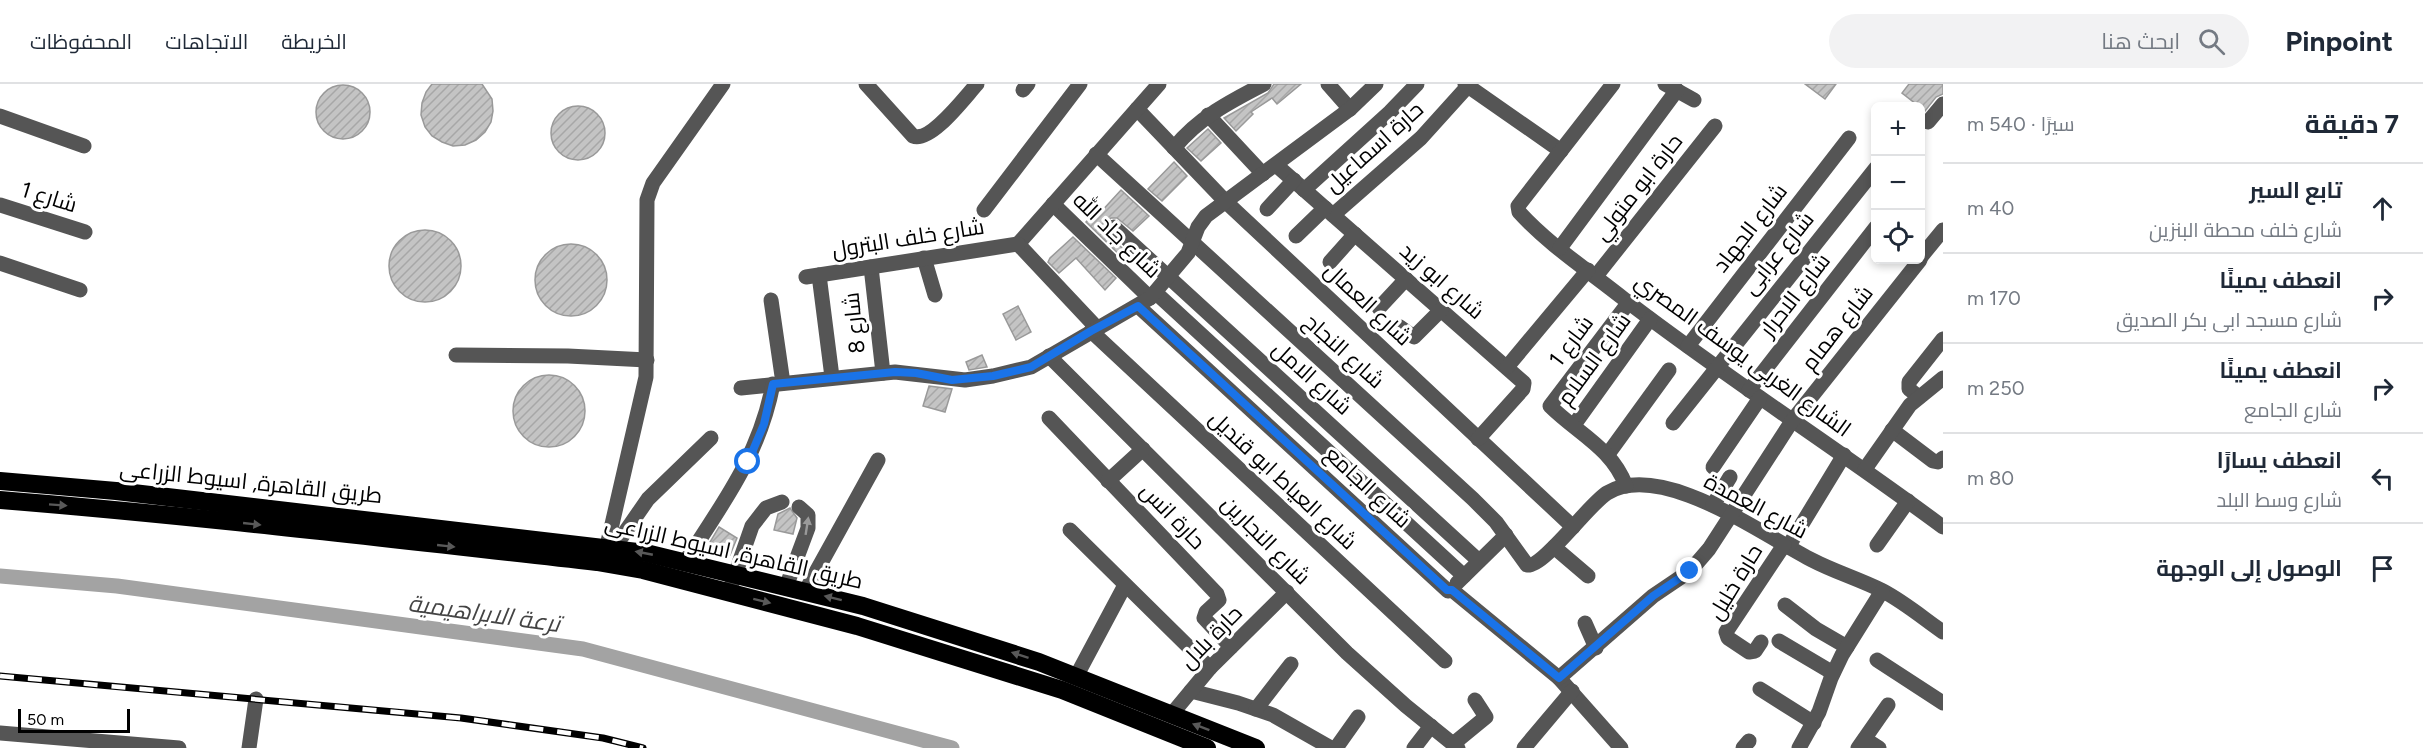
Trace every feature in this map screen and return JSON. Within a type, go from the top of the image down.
[{"type":"highway","name":"طريق القاهرة, اسيوط الزراعى","points":[[0,482],[116,491],[610,547],[685,562],[863,606],[1077,675],[1256,748]]},
{"type":"highway","name":"طريق القاهرة, اسيوط الزراعى","points":[[0,500],[112,509],[597,562],[643,570],[856,626],[1062,690],[1208,748]]},
{"type":"street","points":[[610,547],[646,377],[647,200],[653,183],[723,84]]},
{"type":"street","points":[[866,84],[913,136],[919,139],[925,137],[946,118],[977,84]]},
{"type":"street","points":[[984,210],[1080,84]]},
{"type":"street","points":[[1018,244],[1159,84]]},
{"type":"street","points":[[1174,148],[1190,129],[1208,115],[1264,84]]},
{"type":"street","points":[[1328,84],[1350,109]]},
{"type":"street","points":[[741,388],[883,373],[916,373],[952,380],[979,379],[1021,370],[1148,299],[1188,253],[1201,221],[1211,211],[1350,109],[1376,84]]},
{"type":"street","points":[[1267,209],[1390,112],[1418,84]]},
{"type":"street","points":[[1467,85],[1561,151],[1613,84]]},
{"type":"street","name":"حارة اسماعيل","points":[[1296,236],[1420,138],[1467,85]]},
{"type":"street","points":[[1560,248],[1671,87],[1694,100]]},
{"type":"street","points":[[1928,122],[1943,104]]},
{"type":"street","name":"شارع العمال","points":[[1137,109],[1226,202],[1573,527]]},
{"type":"street","name":"شارع ابو زيد","points":[[1208,115],[1270,169],[1299,185],[1524,383],[1523,389],[1478,439]]},
{"type":"street","points":[[0,116],[84,146]]},
{"type":"street","name":"حارة ابو متولي","points":[[1507,368],[1592,273],[1715,126]]},
{"type":"street","name":"شارع الجهاد","points":[[1688,346],[1849,138]]},
{"type":"street","name":"الشارع الغربى يوسف المصري","points":[[1561,151],[1518,206],[1521,214],[1650,319],[1865,469],[1943,527]]},
{"type":"street","name":"شارع النجاح","points":[[1096,154],[1473,499],[1506,535],[1530,566],[1554,547]]},
{"type":"street","name":"شارع عرابى","points":[[1673,423],[1871,173]]},
{"type":"street","name":"شارع جاد الله","points":[[1053,204],[1148,299],[1464,576]]},
{"type":"street","name":"شارع 1","points":[[0,205],[84,232]]},
{"type":"street","name":"شارع الامل","points":[[1114,227],[1479,561]]},
{"type":"street","name":"شارع همام","points":[[1925,253],[1943,230]]},
{"type":"street","name":"شارع الاحرار","points":[[1713,467],[1755,394],[1871,233]]},
{"type":"street","points":[[1330,262],[1355,234]]},
{"type":"street","name":"شارع خلف البترول","points":[[832,377],[813,276],[1018,244]]},
{"type":"street","name":"شارع العياط ابو قنديل","points":[[1018,244],[1094,329],[1445,661]]},
{"type":"street","points":[[924,258],[935,295]]},
{"type":"street","points":[[0,263],[80,290]]},
{"type":"street","name":"شارع همام","points":[[1559,678],[1653,596],[1690,571],[1709,549],[1792,420],[1916,264]]},
{"type":"street","name":"شارع 8","points":[[871,267],[883,373]]},
{"type":"street","points":[[1379,308],[1406,279]]},
{"type":"street","name":"شارع الجامع","points":[[1148,299],[1447,590],[1450,590],[1559,678],[1621,748]]},
{"type":"street","points":[[685,562],[748,462],[778,384],[771,300]]},
{"type":"street","name":"شارع 1","points":[[1574,425],[1552,408],[1551,404],[1629,302]]},
{"type":"street","points":[[1400,327],[1414,338],[1441,310]]},
{"type":"street","name":"شارع السلام","points":[[1574,425],[1650,319]]},
{"type":"street","points":[[1919,397],[1909,389],[1909,382],[1943,339]]},
{"type":"street","points":[[456,355],[647,360]]},
{"type":"street","name":"شارع النجارين","points":[[1049,356],[1376,680],[1456,746]]},
{"type":"street","points":[[1608,454],[1669,370]]},
{"type":"street","points":[[1865,469],[1892,430],[1919,397],[1943,378]]},
{"type":"street","name":"حارة انس","points":[[1049,418],[1218,596],[1218,600],[1206,612],[1204,618],[1231,647]]},
{"type":"street","points":[[1574,425],[1608,454],[1620,471],[1626,486]]},
{"type":"street","points":[[1892,430],[1933,461],[1938,462],[1943,458]]},
{"type":"street","points":[[610,547],[648,500],[711,438]]},
{"type":"street","points":[[1108,481],[1143,449]]},
{"type":"street","points":[[1786,546],[1844,455]]},
{"type":"street","points":[[805,592],[878,460]]},
{"type":"street","points":[[1713,505],[1730,477]]},
{"type":"street","name":"شارع العمدة","points":[[1554,547],[1607,493],[1626,486],[1643,485],[1668,489],[1713,505],[1826,567],[1882,591],[1943,632]]},
{"type":"street","points":[[1877,546],[1908,501]]},
{"type":"street","points":[[729,592],[752,526],[766,508],[782,502]]},
{"type":"street","points":[[786,587],[808,528],[808,515],[799,507]]},
{"type":"street","points":[[1070,530],[1210,668]]},
{"type":"street","points":[[1450,590],[1506,535]]},
{"type":"street","name":"حارة خليل","points":[[1761,642],[1755,651],[1749,652],[1728,638],[1726,632],[1786,546]]},
{"type":"street","points":[[1554,547],[1588,576]]},
{"type":"street","points":[[1077,675],[1125,585]]},
{"type":"street","points":[[1799,748],[1814,723],[1833,672],[1882,591]]},
{"type":"street","name":"حارة بلال","points":[[1171,715],[1210,668],[1287,592]]},
{"type":"street","points":[[1785,605],[1816,629],[1847,646]]},
{"type":"street","points":[[1585,623],[1596,648]]},
{"type":"street","points":[[1779,641],[1833,672]]},
{"type":"street","points":[[1878,660],[1943,703]]},
{"type":"street","points":[[1256,709],[1291,664]]},
{"type":"street","points":[[1760,689],[1814,723]]},
{"type":"street","points":[[1191,691],[1256,709],[1290,724],[1331,748]]},
{"type":"street","points":[[1524,748],[1572,691]]},
{"type":"street","points":[[249,748],[256,699]]},
{"type":"street","points":[[1456,746],[1486,717],[1475,700]]},
{"type":"street","points":[[1879,748],[1861,743],[1888,705]]},
{"type":"street","points":[[1336,748],[1358,717]]},
{"type":"street","points":[[1414,748],[1431,726]]},
{"type":"street","points":[[0,733],[179,748]]},
{"type":"building","points":[[432,84],[482,84],[492,99],[493,111],[491,122],[485,132],[476,140],[465,145],[453,146],[432,136],[425,127],[421,115],[422,103]]},
{"type":"building","points":[[1274,84],[1301,84],[1277,104],[1272,98],[1251,112],[1253,114],[1236,131],[1224,118],[1268,93]]},
{"type":"building","points":[[1805,84],[1836,84],[1825,99]]},
{"type":"building","points":[[1909,84],[1943,84],[1943,94],[1936,97],[1925,111],[1925,102],[1914,102],[1902,93]]},
{"type":"building","points":[[338,85],[348,85],[362,93],[368,102],[370,112],[368,122],[362,131],[348,139],[338,139],[321,127],[316,117],[316,107],[328,90]]},
{"type":"building","points":[[573,106],[583,106],[597,114],[603,123],[605,133],[603,143],[597,152],[583,160],[573,160],[556,148],[551,138],[551,128],[563,111]]},
{"type":"building","points":[[1208,129],[1221,143],[1201,161],[1187,148]]},
{"type":"building","points":[[1174,162],[1187,176],[1162,201],[1148,189]]},
{"type":"building","points":[[1121,190],[1149,216],[1133,231],[1117,218],[1111,218],[1105,224],[1107,234],[1134,259],[1129,264],[1086,222],[1096,212],[1099,214]]},
{"type":"building","points":[[425,230],[445,236],[455,246],[461,266],[455,286],[445,296],[425,302],[405,296],[395,286],[389,266],[395,246],[405,236]]},
{"type":"building","points":[[1073,237],[1116,278],[1105,290],[1076,258],[1059,273],[1048,262]]},
{"type":"building","points":[[571,244],[591,250],[601,260],[607,280],[601,300],[591,310],[571,316],[551,310],[541,300],[535,280],[541,260],[551,250]]},
{"type":"building","points":[[1018,306],[1031,332],[1016,340],[1003,314]]},
{"type":"building","points":[[982,355],[987,367],[969,370],[966,362]]},
{"type":"building","points":[[549,375],[569,381],[579,391],[585,411],[579,431],[569,441],[549,447],[529,441],[519,431],[513,411],[519,391],[529,381]]},
{"type":"building","points":[[929,386],[952,389],[945,412],[923,406]]},
{"type":"building","points":[[790,508],[797,518],[793,534],[774,530],[778,514]]},
{"type":"building","points":[[719,527],[737,538],[730,555],[707,547]]},
{"type":"waterway","name":"ترعة الابراهيمية","points":[[0,576],[117,586],[583,649],[952,748]]},
{"type":"railway","points":[[0,676],[461,718],[603,738],[643,748]]},
{"type":"route","points":[[748,462],[764,424],[773,384],[895,372],[916,373],[952,380],[979,379],[1031,367],[1138,306],[1448,591],[1452,590],[1559,678],[1653,596],[1690,571]]}]
